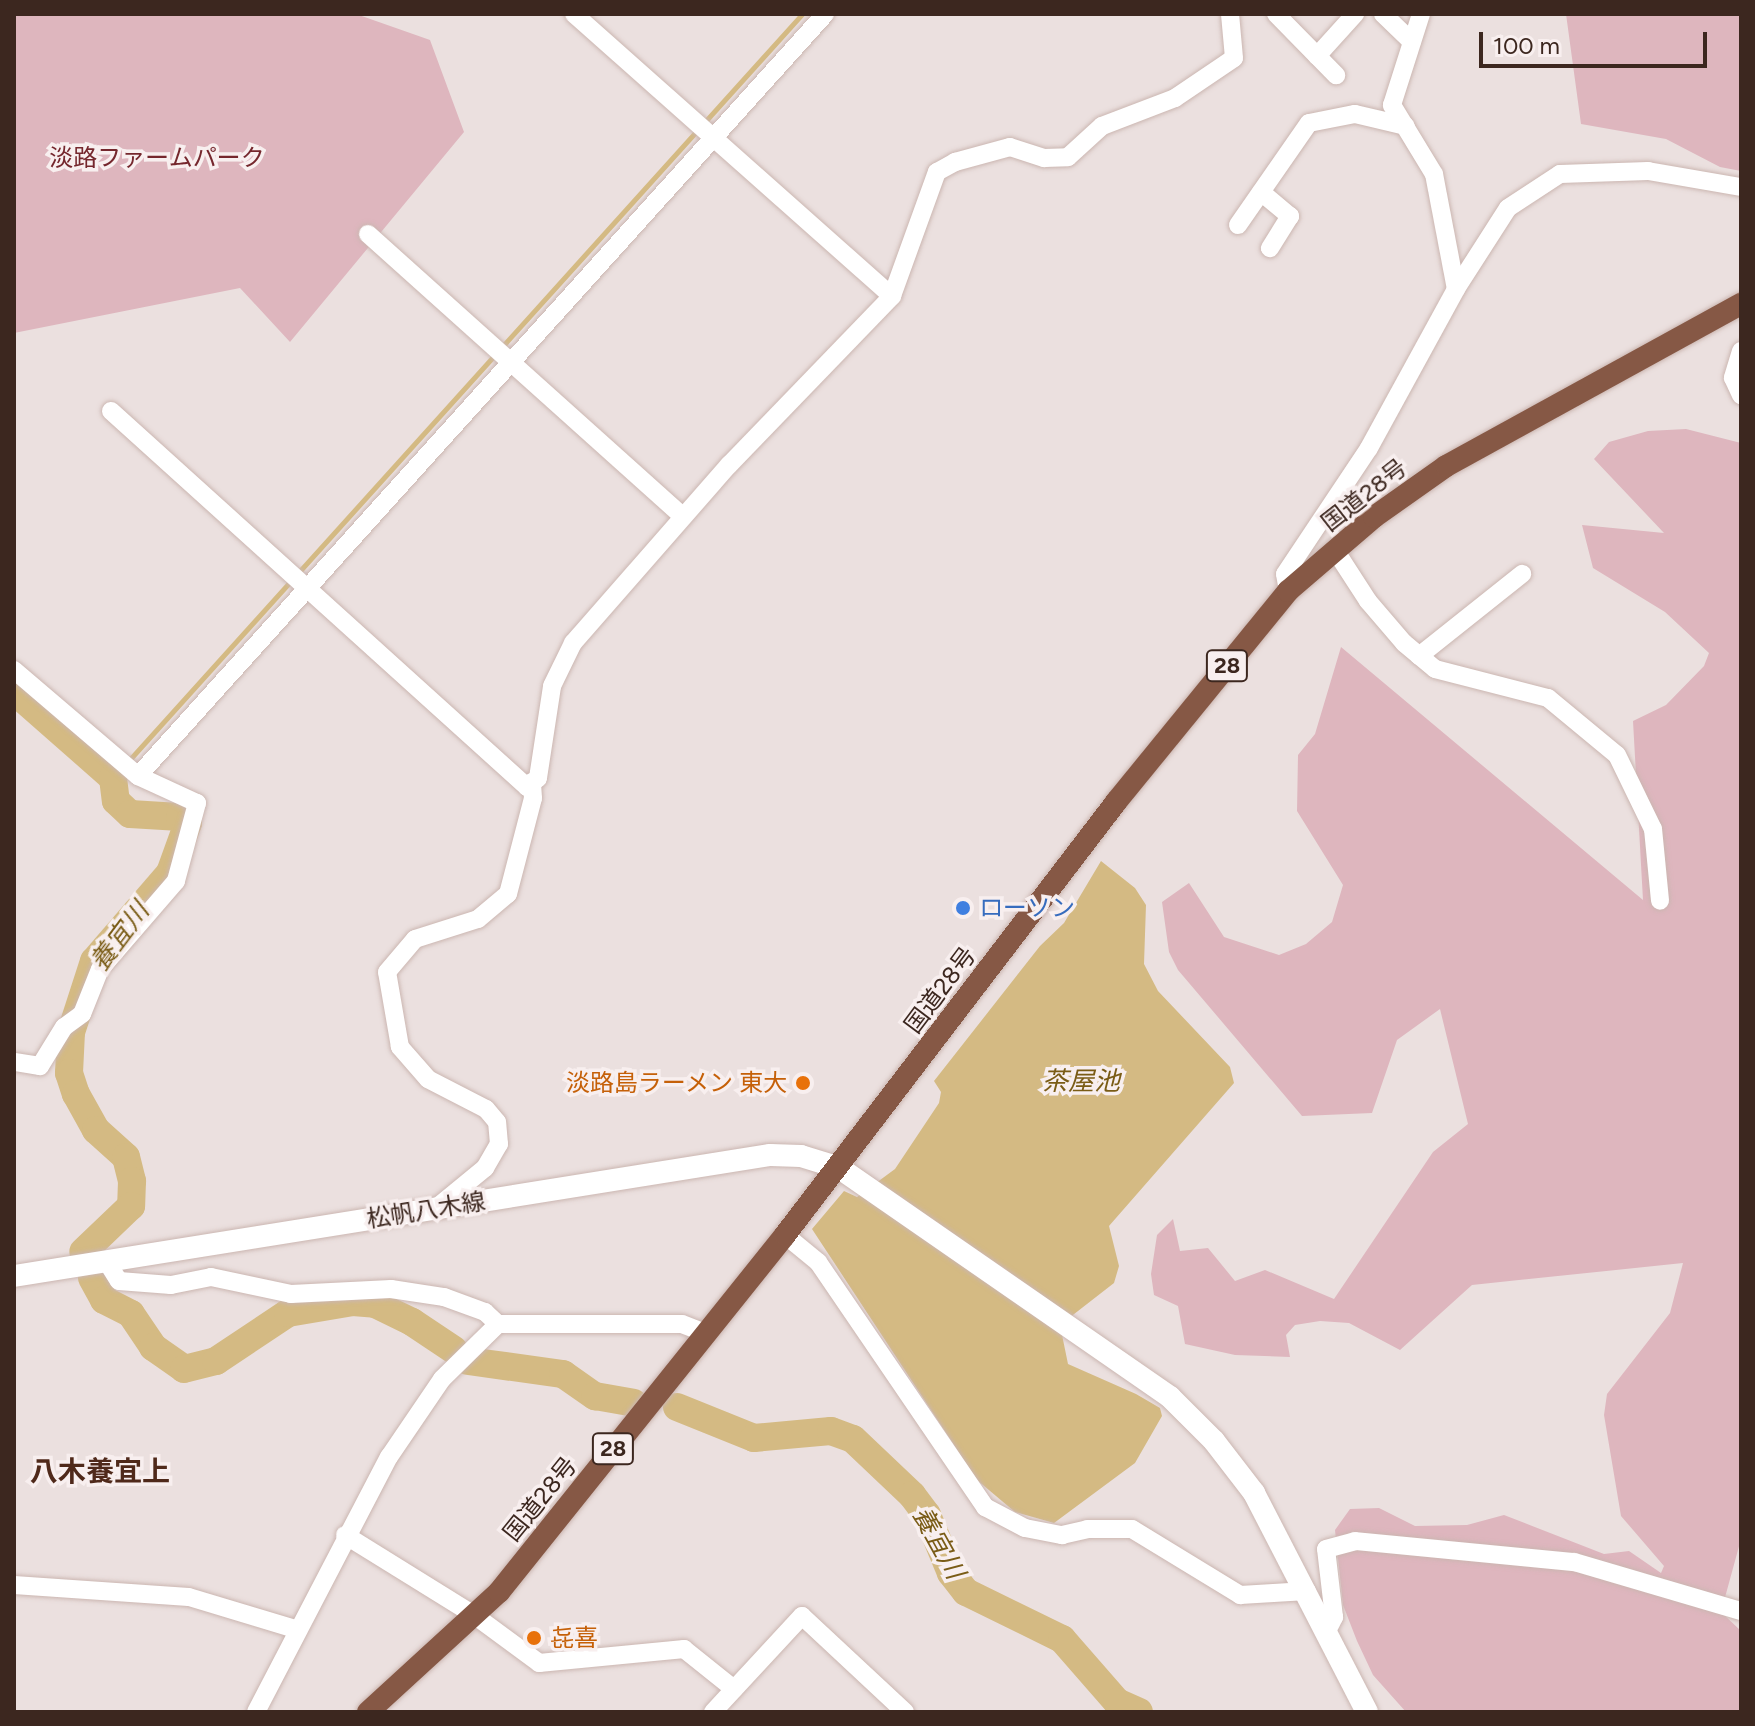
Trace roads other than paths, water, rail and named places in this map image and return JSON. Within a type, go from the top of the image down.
[{"type":"highway","name":"国道28号","points":[[368,1712],[499,1592],[785,1235],[1116,802],[1288,591],[1402,496],[1475,448],[1741,304]]},
{"type":"main road","name":"松帆八木線","points":[[14,1276],[770,1155],[801,1156],[838,1167]]},
{"type":"main road","points":[[838,1167],[1170,1397],[1214,1441],[1254,1493],[1367,1712]]},
{"type":"street","points":[[574,14],[892,296]]},
{"type":"street","points":[[136,774],[710,136],[825,14]]},
{"type":"street","points":[[111,411],[306,584],[527,787],[538,778],[552,686],[573,643],[683,517],[892,296],[937,172],[955,162],[1010,147],[1044,158],[1068,157],[1102,126],[1175,98],[1234,58],[1230,14]]},
{"type":"street","points":[[1276,14],[1336,75]]},
{"type":"street","points":[[1317,56],[1355,14]]},
{"type":"street","points":[[1383,14],[1412,42]]},
{"type":"street","points":[[1421,14],[1392,105],[1434,174],[1456,289]]},
{"type":"street","points":[[1238,225],[1309,123],[1355,114],[1406,126]]},
{"type":"street","points":[[1288,591],[1285,574],[1369,448],[1456,289],[1508,208],[1560,174],[1648,171],[1741,187]]},
{"type":"street","points":[[1261,192],[1290,216],[1270,248]]},
{"type":"street","points":[[368,234],[683,517]]},
{"type":"street","points":[[1741,351],[1733,378],[1741,395]]},
{"type":"street","points":[[1335,550],[1368,601],[1435,669],[1548,698],[1617,755],[1653,829],[1660,901]]},
{"type":"street","points":[[1419,656],[1522,574]]},
{"type":"street","points":[[14,670],[136,774],[197,803],[184,866],[176,881],[100,969],[82,1014],[64,1027],[40,1066],[14,1062]]},
{"type":"street","points":[[435,1209],[485,1168],[499,1144],[497,1122],[486,1109],[428,1079],[400,1047],[387,972],[415,939],[478,919],[508,894],[533,798],[532,782]]},
{"type":"street","points":[[785,1235],[818,1262],[985,1507],[1025,1528],[1062,1535],[1087,1529],[1132,1529],[1240,1595],[1307,1591]]},
{"type":"street","points":[[107,1262],[119,1281],[171,1285],[211,1277],[291,1294],[391,1289],[444,1297],[485,1312],[498,1324],[682,1324],[706,1333]]},
{"type":"street","points":[[256,1712],[345,1535],[389,1457],[442,1379],[498,1324]]},
{"type":"street","points":[[345,1535],[474,1615],[539,1663],[684,1649],[734,1689]]},
{"type":"street","points":[[1326,1633],[1334,1617],[1326,1549],[1355,1541],[1574,1562],[1741,1611]]},
{"type":"street","points":[[14,1585],[189,1597],[298,1630]]},
{"type":"street","points":[[713,1712],[802,1616],[905,1712]]},
{"type":"water","name":"茶屋池","points":[[1101,861],[1135,888],[1146,905],[1144,964],[1158,991],[1230,1067],[1234,1083],[1109,1226],[1119,1266],[1114,1283],[1060,1325],[1068,1364],[1136,1394],[1160,1408],[1162,1416],[1135,1463],[1054,1523],[1015,1512],[977,1480],[812,1229],[844,1191],[857,1197],[895,1169],[939,1103],[941,1092],[934,1081],[1040,946],[1064,923]]},
{"type":"waterway","points":[[113,778],[802,14]]},
{"type":"waterway","name":"養宜川","points":[[14,691],[113,778],[116,801],[130,814],[180,817],[188,823],[170,873],[94,961],[71,1032],[69,1073],[76,1094],[96,1130],[126,1157],[132,1181],[131,1206],[83,1252]]},
{"type":"waterway","name":"養宜川","points":[[92,1278],[104,1300],[131,1314],[153,1347],[184,1369],[216,1361],[288,1313],[353,1302],[375,1304],[412,1322],[454,1350]]},
{"type":"waterway","name":"養宜川","points":[[468,1361],[563,1374],[595,1396],[633,1403]]},
{"type":"waterway","name":"養宜川","points":[[677,1407],[754,1438],[831,1431],[853,1439],[912,1495],[927,1515],[951,1573],[966,1592],[1062,1639],[1117,1702],[1139,1712]]},
{"type":"place","name":"ローソン","points":[[963,908]]},
{"type":"place","name":"淡路島ラーメン 東大","points":[[803,1083]]},
{"type":"place","name":"㐂喜","points":[[534,1638]]},
{"type":"district","name":"八木養宜上","points":[[100,1471]]},
{"type":"park label","name":"淡路ファームパーク","points":[[157,158]]}]
